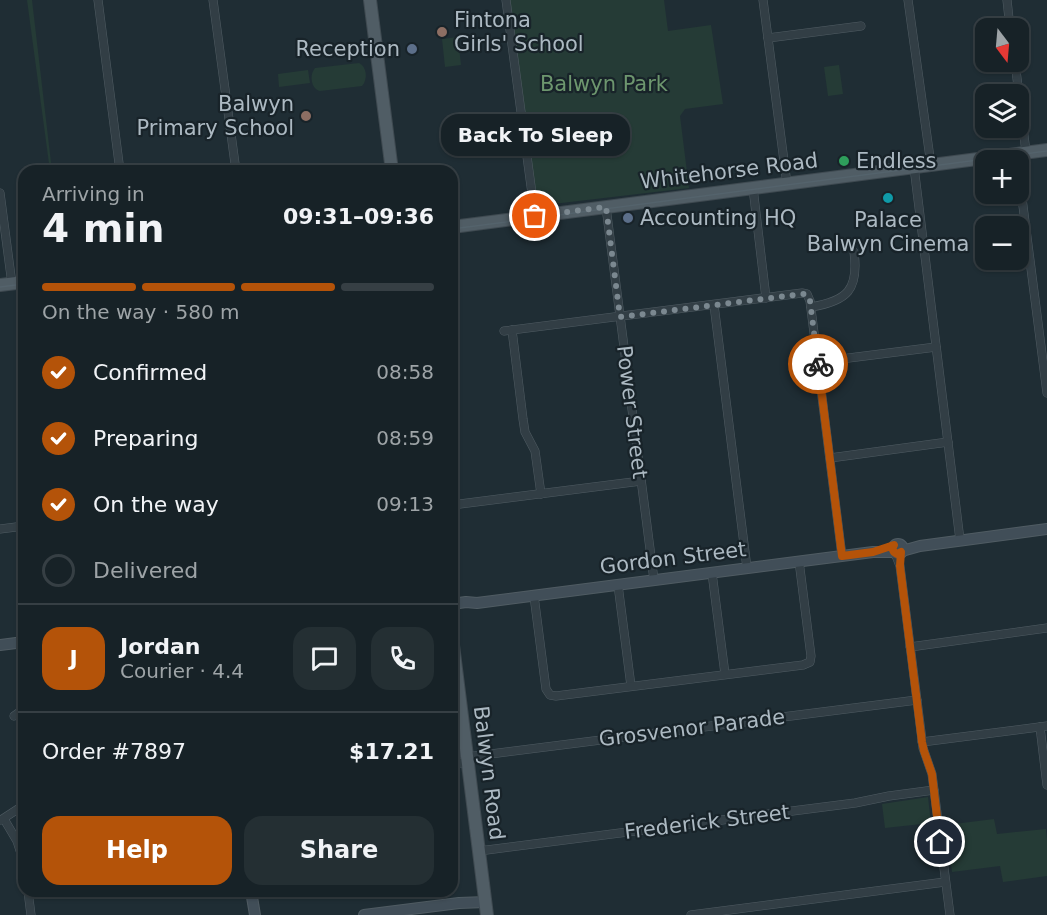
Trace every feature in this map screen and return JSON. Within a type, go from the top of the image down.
[{"type":"main road","points":[[370,0],[391,165]]},
{"type":"main road","name":"Whitehorse Road","points":[[1029,154],[1047,150]]},
{"type":"main road","name":"Whitehorse Road","points":[[458,226],[975,161]]},
{"type":"main road","name":"Balwyn Road","points":[[458,686],[486,905]]},
{"type":"street","points":[[99,0],[119,165]]},
{"type":"street","points":[[213,0],[235,165]]},
{"type":"street","points":[[506,0],[535,216]]},
{"type":"street","points":[[763,0],[787,184]]},
{"type":"street","points":[[908,0],[931,165]]},
{"type":"street","points":[[1006,0],[1009,18]]},
{"type":"street","points":[[768,38],[861,26]]},
{"type":"street","points":[[1016,72],[1020,150]]},
{"type":"street","points":[[914,167],[960,540]]},
{"type":"street","points":[[753,188],[766,298]]},
{"type":"street","points":[[0,193],[12,284]]},
{"type":"street","points":[[1023,204],[1047,393]]},
{"type":"street","name":"Power Street","points":[[606,207],[654,580]]},
{"type":"street","points":[[811,307],[834,302],[850,288],[855,274],[854,252]]},
{"type":"street","points":[[541,494],[535,451],[525,432],[508,330],[766,298],[808,295],[842,556]]},
{"type":"street","points":[[714,305],[747,568]]},
{"type":"street","points":[[818,362],[936,346]]},
{"type":"street","points":[[830,458],[948,442]]},
{"type":"street","points":[[458,505],[641,481]]},
{"type":"street","points":[[0,529],[18,527]]},
{"type":"street","name":"Gordon Street","points":[[458,604],[898,550],[1047,529]]},
{"type":"street","points":[[898,550],[922,742],[931,769],[950,915]]},
{"type":"street","points":[[534,596],[546,689],[549,694],[556,696],[802,665],[810,662],[811,656],[799,561]]},
{"type":"street","points":[[712,573],[725,674]]},
{"type":"street","points":[[618,585],[631,686]]},
{"type":"street","name":"Gordon Street","points":[[458,608],[477,603]]},
{"type":"street","points":[[910,647],[1047,628]]},
{"type":"street","points":[[0,645],[18,643]]},
{"type":"street","name":"Grosvenor Parade","points":[[458,762],[917,700]]},
{"type":"street","points":[[14,716],[18,713]]},
{"type":"street","points":[[922,742],[1043,726],[1047,785]]},
{"type":"street","name":"Frederick Street","points":[[479,851],[855,803],[934,790]]},
{"type":"street","points":[[18,809],[2,820],[18,844]]},
{"type":"street","points":[[691,915],[945,882]]},
{"type":"street","points":[[29,897],[31,915]]},
{"type":"street","points":[[252,897],[254,914]]},
{"type":"street","points":[[369,915],[459,903],[486,905]]},
{"type":"green space","points":[[27,0],[32,0],[51,165],[49,165]]},
{"type":"green space","name":"Balwyn Park","points":[[510,0],[664,0],[668,31],[711,25],[723,104],[685,109],[680,116],[689,188],[536,206]]},
{"type":"green space","points":[[458,37],[461,65],[445,67],[442,39]]},
{"type":"green space","points":[[359,63],[364,67],[366,73],[362,86],[320,91],[313,85],[312,74],[315,68]]},
{"type":"green space","points":[[839,65],[843,94],[828,96],[824,67]]},
{"type":"green space","points":[[308,70],[310,83],[279,87],[278,74]]},
{"type":"green space","points":[[928,797],[931,823],[885,828],[882,804]]},
{"type":"green space","points":[[994,819],[997,834],[1046,829],[1047,876],[1003,882],[1000,866],[952,872],[946,825]]},
{"type":"tram line","points":[[458,228],[1047,151]]},
{"type":"tram line","points":[[0,287],[18,285]]},
{"type":"way so far","points":[[535,216],[606,207],[620,317],[807,294],[810,301],[818,364]]},
{"type":"place","name":"Fintona Girls' School","points":[[442,32]]},
{"type":"place","name":"Reception","points":[[412,49]]},
{"type":"place","name":"Balwyn Primary School","points":[[306,116]]},
{"type":"place","name":"Endless","points":[[844,161]]},
{"type":"place","name":"Palace Balwyn Cinema","points":[[888,198]]},
{"type":"place","name":"Back To Sleep","points":[[535,216]]},
{"type":"place","name":"Accounting HQ","points":[[628,218]]},
{"type":"route","points":[[818,364],[842,556],[873,552],[894,545],[892,548],[894,552],[897,554],[901,552],[900,566],[922,742],[932,774],[940,842]]}]
